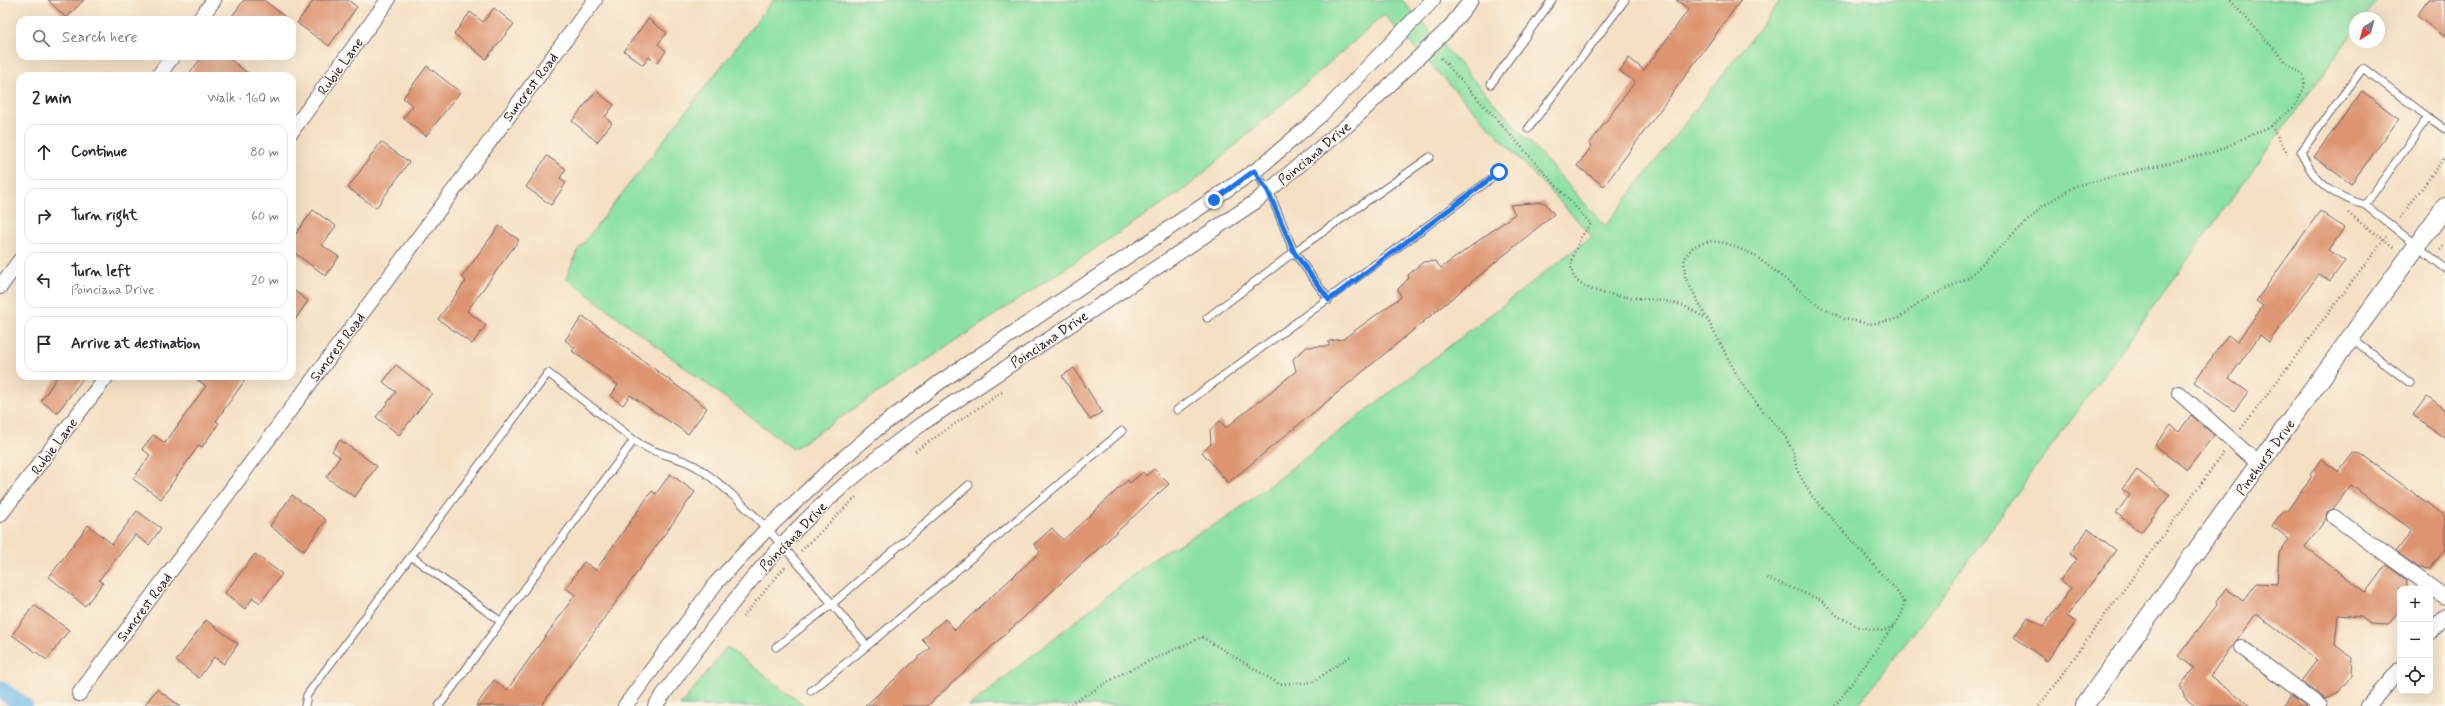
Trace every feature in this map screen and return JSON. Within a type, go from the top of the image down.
[{"type":"street","points":[[202,16],[214,0]]},
{"type":"street","name":"Rubie Lane","points":[[296,126],[388,0]]},
{"type":"street","name":"Suncrest Road","points":[[79,694],[595,0]]},
{"type":"street","name":"Poinciana Drive","points":[[625,706],[716,583],[766,530],[877,429],[928,391],[1254,171],[1321,115],[1433,0]]},
{"type":"street","name":"Poinciana Drive","points":[[654,706],[709,633],[782,546],[817,510],[871,461],[923,423],[1249,206],[1356,118],[1449,28],[1472,0]]},
{"type":"street","points":[[161,72],[170,60]]},
{"type":"street","name":"Pinehurst Drive","points":[[2084,706],[2445,208]]},
{"type":"street","points":[[0,287],[16,265]]},
{"type":"street","name":"Rubie Lane","points":[[0,515],[104,380]]},
{"type":"street","points":[[2179,393],[2260,465]]},
{"type":"street","points":[[2334,517],[2445,597]]},
{"type":"street","points":[[2433,630],[2445,616]]},
{"type":"street","points":[[2241,647],[2320,706]]},
{"type":"street","points":[[2368,706],[2397,672]]},
{"type":"lane","points":[[1491,84],[1552,0]]},
{"type":"lane","points":[[1528,128],[1625,0]]},
{"type":"lane","points":[[2445,129],[2363,68],[2301,152],[2309,170],[2318,180],[2342,198],[2365,205],[2416,247],[2445,268]]},
{"type":"lane","points":[[2365,205],[2428,117]]},
{"type":"lane","points":[[1207,318],[1294,252],[1430,157]]},
{"type":"lane","points":[[1254,171],[1268,191],[1294,252],[1329,300]]},
{"type":"lane","points":[[1177,410],[1329,300],[1499,172]]},
{"type":"lane","points":[[2351,338],[2410,383]]},
{"type":"lane","points":[[305,706],[307,695],[548,374],[645,448],[688,462],[702,470],[733,496],[794,559],[867,646]]},
{"type":"lane","points":[[811,690],[867,646],[1122,431]]},
{"type":"lane","points":[[439,706],[634,440]]},
{"type":"lane","points":[[776,646],[832,604],[969,485]]},
{"type":"lane","points":[[411,556],[500,621]]},
{"type":"path","points":[[1835,706],[1895,625],[1903,611],[1904,602],[1811,495],[1797,470],[1793,451],[1783,433],[1757,404],[1740,381],[1685,277],[1684,258],[1694,246],[1710,241],[1726,243],[1754,255],[1821,307],[1844,319],[1870,324],[1897,319],[1929,297],[1968,278],[2043,206],[2075,186],[2214,152],[2271,126],[2295,106],[2303,95],[2305,86],[2303,76],[2285,61],[2230,0]]},
{"type":"path","points":[[1438,54],[1591,224],[1580,237],[1570,267],[1575,281],[1588,290],[1679,304],[1709,321]]},
{"type":"path","points":[[2039,706],[2233,440],[2445,157]]},
{"type":"path","points":[[911,453],[1009,387]]},
{"type":"path","points":[[741,620],[794,559],[858,496]]},
{"type":"path","points":[[1767,578],[1821,600],[1839,617],[1859,627],[1883,631],[1895,625]]},
{"type":"path","points":[[1067,706],[1125,672],[1202,637],[1279,684],[1313,682],[1352,655]]},
{"type":"green space","points":[[773,0],[1402,0],[1605,226],[1781,0],[2377,0],[2368,12],[2349,12],[2349,38],[1939,600],[1857,706],[969,706],[1157,556],[1227,518],[1592,236],[1384,15],[1185,189],[793,449],[566,278],[578,250]]},
{"type":"green space","points":[[727,647],[805,706],[680,706]]},
{"type":"building","points":[[48,0],[84,0],[68,16],[64,16]]},
{"type":"building","points":[[244,0],[264,0],[284,16],[232,16]]},
{"type":"building","points":[[314,0],[348,0],[357,7],[329,46],[297,23]]},
{"type":"building","points":[[1676,0],[1741,0],[1604,186],[1577,166],[1592,146],[1589,144],[1635,82],[1620,71],[1629,58],[1644,70],[1689,9]]},
{"type":"building","points":[[2428,0],[2445,0],[2445,37],[2417,16]]},
{"type":"building","points":[[494,8],[514,24],[486,59],[454,34],[470,12],[483,22]]},
{"type":"building","points":[[648,19],[667,33],[658,44],[666,51],[657,63],[649,57],[643,65],[624,51]]},
{"type":"building","points":[[200,60],[231,60],[246,72],[190,72]]},
{"type":"building","points":[[427,66],[460,92],[426,136],[403,118],[413,106],[403,98]]},
{"type":"building","points":[[596,91],[614,105],[605,117],[612,123],[597,142],[572,121]]},
{"type":"building","points":[[2362,91],[2399,119],[2351,184],[2314,157]]},
{"type":"building","points":[[381,142],[409,162],[376,208],[348,188]]},
{"type":"building","points":[[547,156],[566,169],[560,178],[566,183],[551,205],[526,187]]},
{"type":"building","points":[[1544,202],[1554,214],[1228,483],[1202,452],[1211,444],[1210,430],[1220,421],[1226,428],[1296,371],[1293,359],[1307,347],[1329,346],[1329,341],[1343,339],[1401,297],[1398,289],[1409,278],[1408,275],[1423,262],[1435,261],[1441,268],[1515,214],[1510,205]]},
{"type":"building","points":[[313,210],[336,226],[322,245],[339,257],[326,276],[296,254],[296,233]]},
{"type":"building","points":[[2320,211],[2344,228],[2329,250],[2345,261],[2330,281],[2319,274],[2269,342],[2260,335],[2229,378],[2248,392],[2234,411],[2194,382],[2228,335],[2237,342],[2263,306],[2256,301]]},
{"type":"building","points":[[499,226],[519,240],[467,311],[486,325],[472,344],[438,319],[466,281],[462,277]]},
{"type":"building","points":[[296,292],[308,301],[296,318]]},
{"type":"building","points":[[583,316],[707,408],[688,434],[630,395],[623,405],[611,396],[618,385],[572,351],[575,348],[565,340]]},
{"type":"building","points":[[396,365],[432,393],[399,435],[376,417],[396,392],[383,382]]},
{"type":"building","points":[[1074,368],[1102,412],[1090,420],[1062,376]]},
{"type":"building","points":[[55,380],[82,380],[57,413],[41,401]]},
{"type":"building","points":[[198,380],[245,380],[216,421],[219,423],[202,447],[199,445],[161,499],[133,479],[150,455],[142,449],[153,435],[165,443],[206,386]]},
{"type":"building","points":[[2427,396],[2445,409],[2445,438],[2413,415]]},
{"type":"building","points":[[2191,415],[2214,435],[2187,470],[2155,445],[2171,425],[2179,432]]},
{"type":"building","points":[[340,440],[377,466],[355,497],[326,477],[340,457],[332,451]]},
{"type":"building","points":[[2353,453],[2361,454],[2445,516],[2445,549],[2430,569],[2419,568],[2396,552],[2412,530],[2351,485],[2333,509],[2327,512],[2326,519],[2305,547],[2366,592],[2386,565],[2407,580],[2407,586],[2397,586],[2397,614],[2388,625],[2370,624],[2361,617],[2338,615],[2335,645],[2353,658],[2352,675],[2337,694],[2325,699],[2301,681],[2317,660],[2256,614],[2210,676],[2250,706],[2195,706],[2185,698],[2180,686],[2194,668],[2178,656],[2217,605],[2216,602],[2226,588],[2243,601],[2257,583],[2277,584],[2279,553],[2289,539],[2272,526],[2282,512],[2286,512],[2312,477],[2310,475],[2321,459],[2339,472]]},
{"type":"building","points":[[1154,469],[1169,484],[927,706],[865,706],[930,647],[922,639],[945,619],[955,630],[1040,552],[1034,544],[1052,528],[1063,540],[1128,480],[1130,483],[1143,472],[1146,476]]},
{"type":"building","points":[[2137,470],[2170,495],[2141,532],[2116,513],[2130,495],[2122,489]]},
{"type":"building","points":[[670,474],[695,492],[541,706],[476,706],[494,680],[507,690],[575,595],[566,588],[584,562],[596,570],[652,491],[656,494]]},
{"type":"building","points":[[292,495],[326,520],[304,551],[270,526]]},
{"type":"building","points":[[137,511],[161,528],[149,545],[135,535],[99,580],[103,583],[85,606],[49,577],[88,525],[112,544]]},
{"type":"building","points":[[2088,529],[2116,550],[2067,616],[2076,622],[2047,661],[2014,637],[2028,617],[2043,627],[2071,588],[2060,580],[2077,559],[2070,554]]},
{"type":"building","points":[[255,554],[282,574],[260,603],[253,598],[245,609],[225,593]]},
{"type":"building","points":[[34,605],[69,630],[47,660],[12,635]]},
{"type":"building","points":[[206,620],[238,644],[224,664],[214,657],[199,678],[176,661]]},
{"type":"building","points":[[157,689],[180,706],[144,706]]},
{"type":"building","points":[[2291,695],[2306,706],[2283,706]]},
{"type":"waterway","points":[[0,689],[24,706]]},
{"type":"route","points":[[1214,200],[1254,171],[1268,191],[1294,252],[1329,300],[1499,172]]}]
